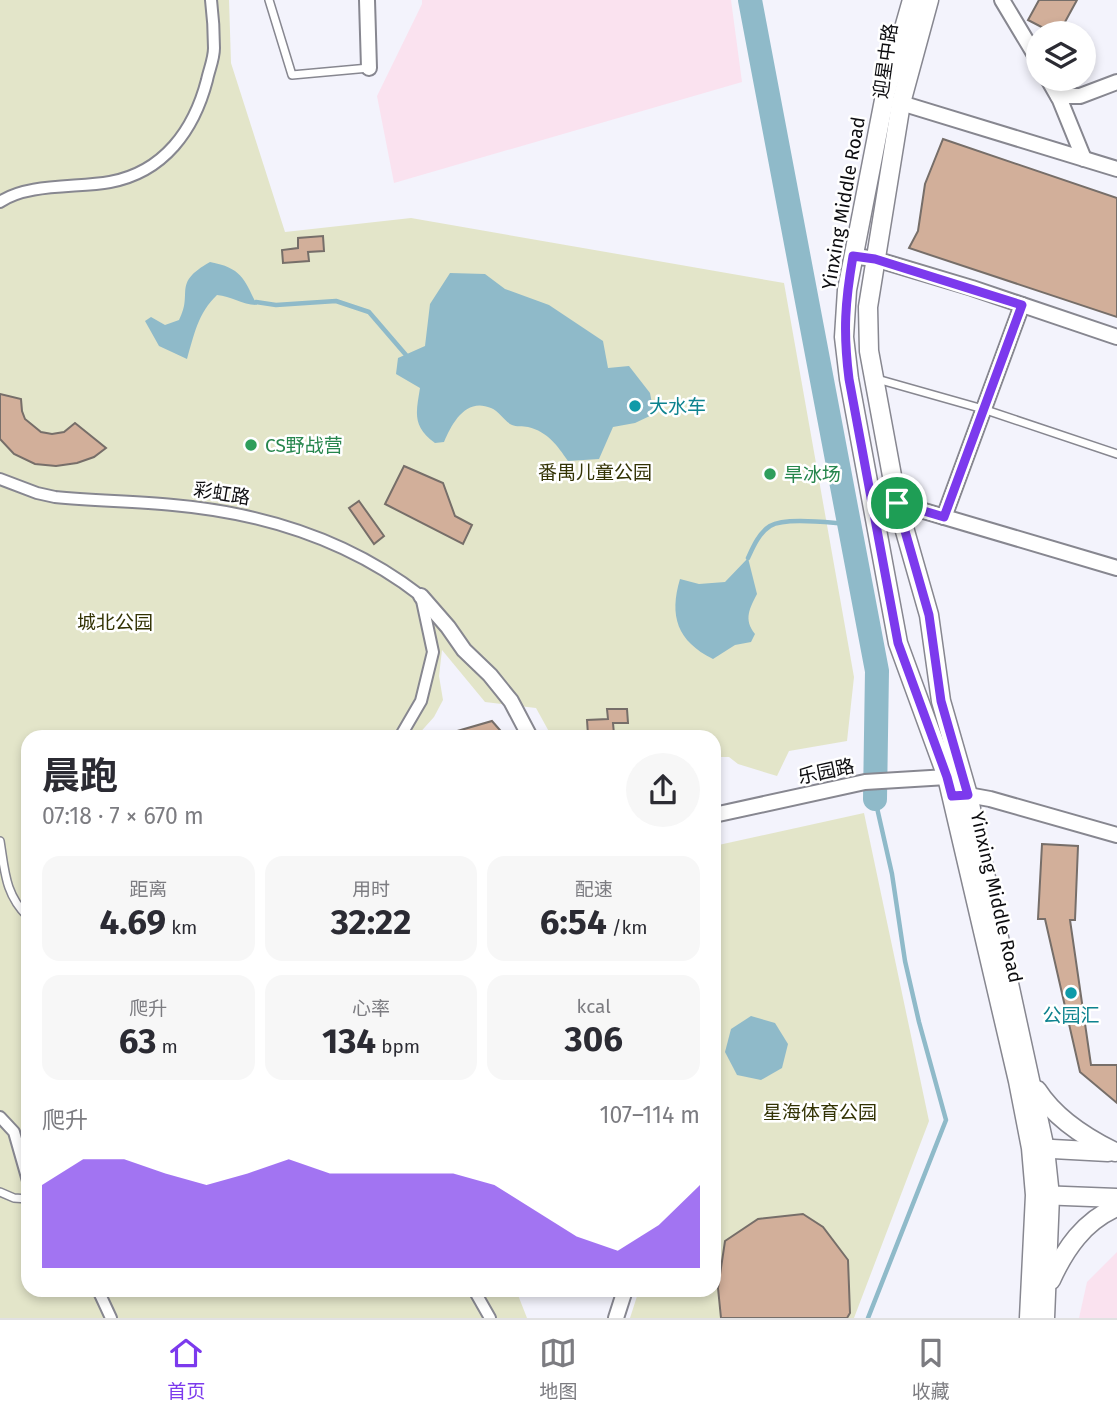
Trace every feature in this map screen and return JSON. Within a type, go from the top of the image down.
[{"type":"street","points":[[0,202],[40,189],[112,182],[149,168],[168,155],[194,118],[203,93],[214,51],[211,0]]},
{"type":"street","points":[[367,0],[369,68]]},
{"type":"street","name":"迎星中路","points":[[853,256],[901,103],[914,0]]},
{"type":"street","name":"Yinxing Middle Road","points":[[914,0],[885,95],[847,290],[844,337],[849,379],[898,643],[947,777],[960,795],[1030,1079],[1043,1196],[1045,1318]]},
{"type":"street","name":"Yinxing Middle Road","points":[[929,0],[901,103],[868,307],[869,351],[897,503],[929,615],[941,701],[1018,1081],[1038,1148]]},
{"type":"street","points":[[1002,0],[1026,40]]},
{"type":"street","points":[[1058,96],[1080,96],[1117,82]]},
{"type":"street","points":[[1055,91],[1084,159]]},
{"type":"street","points":[[901,103],[1117,169]]},
{"type":"street","points":[[853,256],[875,259],[1117,337]]},
{"type":"street","points":[[944,517],[1022,305]]},
{"type":"street","name":"彩虹路","points":[[0,479],[55,497],[176,505],[232,512],[292,526],[327,540],[373,564],[421,596],[464,650],[490,675],[511,701],[526,730]]},
{"type":"street","points":[[897,503],[1117,568]]},
{"type":"street","points":[[404,730],[421,701],[433,652],[421,596]]},
{"type":"street","name":"乐园路","points":[[721,813],[865,782],[947,777]]},
{"type":"street","points":[[960,795],[1117,835]]},
{"type":"street","points":[[1030,1079],[1048,1107],[1091,1140],[1116,1152]]},
{"type":"street","points":[[0,1117],[14,1132],[21,1156]]},
{"type":"street","points":[[1038,1148],[1116,1152]]},
{"type":"street","points":[[1043,1196],[1117,1198]]},
{"type":"street","name":"Yinxing Middle Road","points":[[1029,1318],[1043,1196]]},
{"type":"street","points":[[1046,1290],[1061,1256],[1083,1228],[1117,1207]]},
{"type":"street","points":[[101,1297],[111,1318]]},
{"type":"street","points":[[478,1297],[490,1318]]},
{"type":"street","points":[[615,1318],[622,1297]]},
{"type":"lane","points":[[269,0],[292,75],[369,68]]},
{"type":"lane","points":[[876,379],[984,409],[1117,454]]},
{"type":"lane","points":[[0,841],[5,878],[15,904],[21,910]]},
{"type":"lane","points":[[0,1192],[21,1198]]},
{"type":"shaded area","points":[[422,0],[731,0],[742,82],[394,183],[377,96]]},
{"type":"shaded area","points":[[1117,1252],[1117,1318],[1079,1318],[1087,1282]]},
{"type":"green space","name":"番禺儿童公园","points":[[0,0],[229,0],[231,63],[285,232],[411,218],[784,283],[854,677],[847,741],[789,751],[777,776],[738,764],[729,757],[721,757],[721,730],[548,730],[536,708],[485,702],[442,650],[439,676],[443,700],[434,717],[422,730],[21,730],[21,1297],[519,1297],[527,1318],[0,1318]]},
{"type":"green space","name":"星海体育公园","points":[[864,813],[929,1121],[854,1318],[630,1318],[637,1297],[721,1297],[721,844]]},
{"type":"water","points":[[210,262],[236,271],[249,288],[257,305],[217,295],[201,317],[187,359],[159,346],[145,321],[151,317],[165,325],[179,320],[187,283],[191,276]]},
{"type":"water","points":[[450,273],[485,274],[505,289],[549,305],[603,341],[608,368],[629,366],[650,393],[654,414],[635,423],[613,427],[599,459],[568,461],[556,445],[541,432],[512,425],[494,409],[482,406],[467,409],[451,427],[444,442],[435,443],[422,431],[417,418],[420,388],[396,374],[398,358],[425,346],[430,304]]},
{"type":"water","points":[[748,558],[757,594],[749,618],[755,634],[751,642],[735,645],[713,659],[691,644],[679,626],[675,605],[680,579],[699,584],[725,582]]},
{"type":"water","points":[[751,1016],[775,1023],[788,1044],[782,1068],[761,1080],[737,1075],[725,1052],[731,1029]]},
{"type":"building","points":[[1039,0],[1077,0],[1066,21],[1028,20]]},
{"type":"building","points":[[943,139],[1117,198],[1117,317],[909,248],[918,231],[925,184]]},
{"type":"building","points":[[323,236],[324,251],[308,252],[309,261],[283,263],[282,250],[298,248],[298,238]]},
{"type":"building","points":[[0,394],[21,399],[25,419],[41,432],[64,432],[75,423],[106,448],[94,457],[56,466],[35,464],[14,454],[0,439]]},
{"type":"building","points":[[404,466],[443,483],[455,516],[472,525],[463,544],[385,504]]},
{"type":"building","points":[[359,501],[384,536],[374,544],[349,508]]},
{"type":"building","points":[[607,709],[627,709],[628,723],[613,723],[614,730],[588,730],[587,720],[608,719]]},
{"type":"building","points":[[492,721],[500,730],[461,730]]},
{"type":"building","points":[[1042,844],[1078,846],[1075,920],[1070,920],[1091,1065],[1117,1065],[1117,1103],[1080,1072],[1045,919],[1038,919]]},
{"type":"building","points":[[803,1214],[823,1227],[848,1260],[850,1313],[847,1318],[721,1318],[719,1297],[725,1241],[758,1219]]},
{"type":"waterway","points":[[750,0],[877,671],[875,799]]},
{"type":"waterway","points":[[256,302],[276,305],[336,301],[369,312],[406,355]]},
{"type":"waterway","points":[[748,558],[763,532],[777,523],[808,521],[849,524]]},
{"type":"waterway","points":[[868,1318],[946,1120],[905,961],[892,874],[875,799]]},
{"type":"place","name":"大水车","points":[[635,406]]},
{"type":"place","name":"CS野战营","points":[[251,445]]},
{"type":"place","name":"旱冰场","points":[[770,474]]},
{"type":"place","name":"公园汇","points":[[1071,993]]},
{"type":"route","points":[[853,256],[875,259],[1022,305],[944,517],[897,503],[929,615],[941,701],[968,795],[952,796],[898,643],[849,379],[844,337],[847,290],[853,256]]},
{"type":"park label","name":"城北公园","points":[[115,622]]}]
